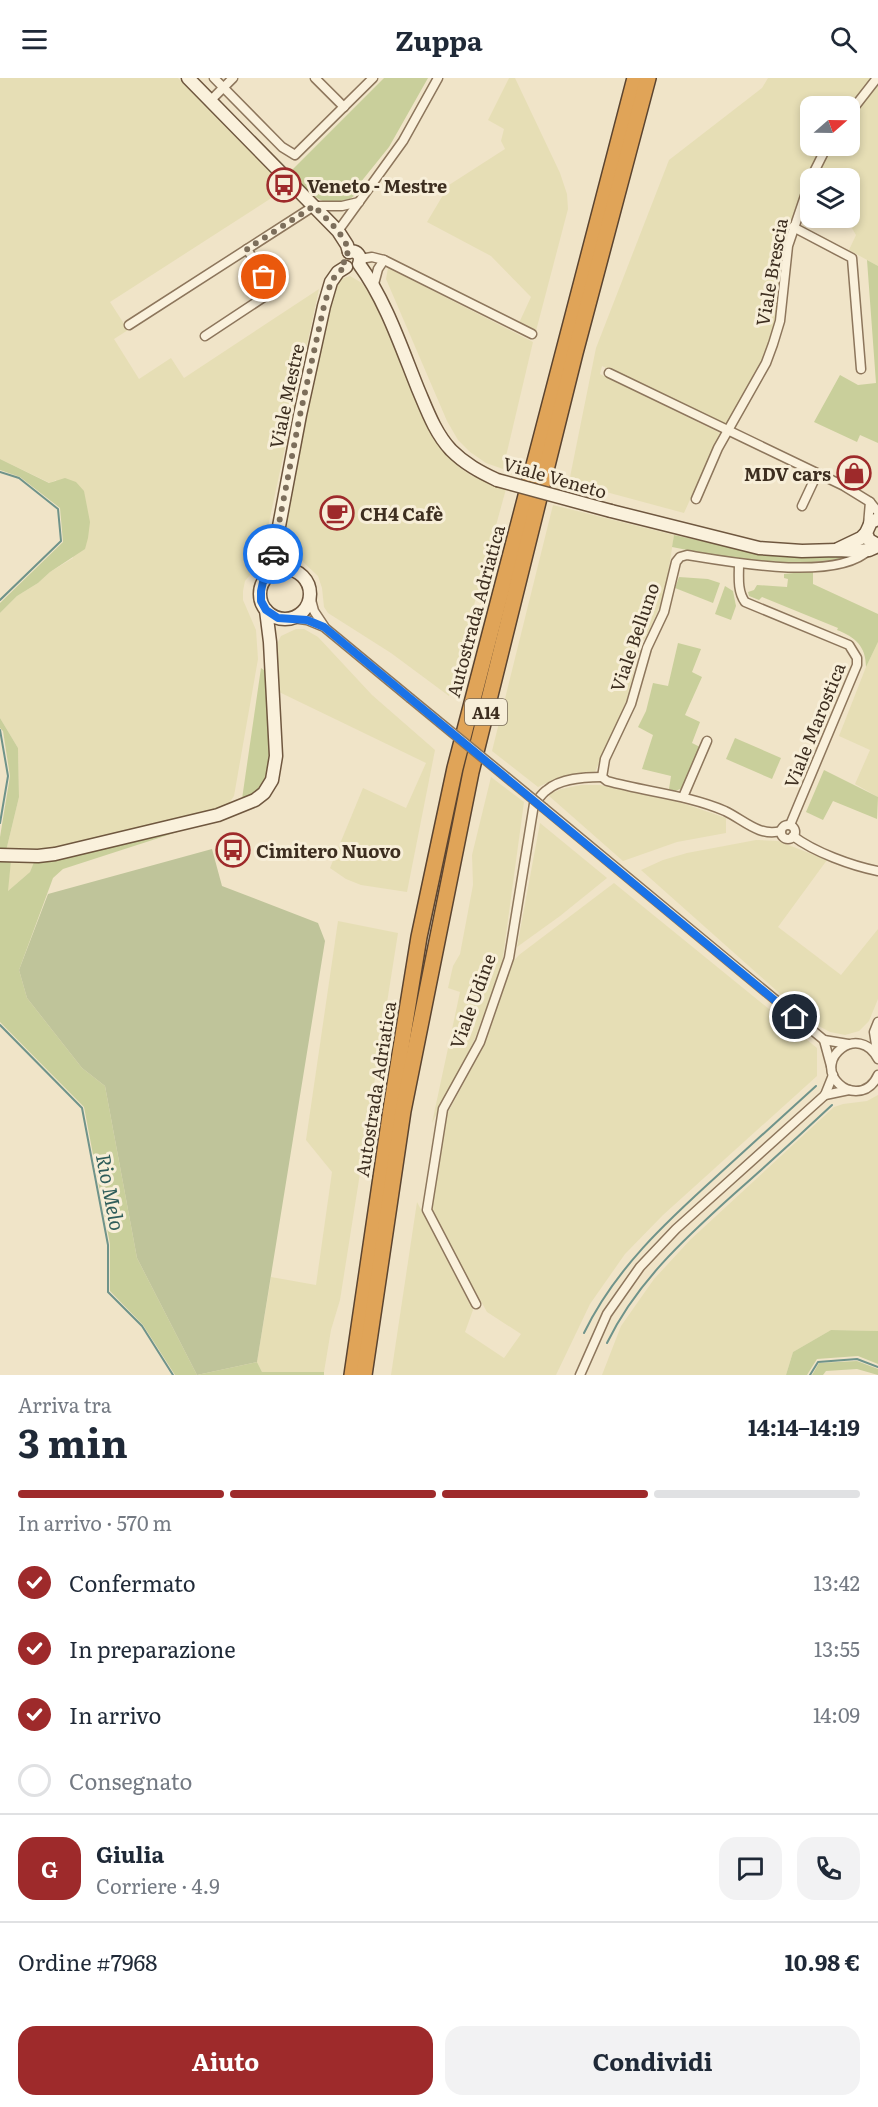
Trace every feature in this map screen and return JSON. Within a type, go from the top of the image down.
[{"type":"highway","name":"Autostrada Adriatica","points":[[357,1372],[391,1109],[419,937],[455,768],[635,78]]},
{"type":"highway","name":"Autostrada Adriatica","points":[[357,1372],[367,1355],[403,1110],[471,772],[572,365],[648,78]]},
{"type":"main road","name":"Viale Veneto","points":[[188,78],[338,231],[349,252],[356,253],[374,284],[441,437],[462,460],[473,468],[497,480],[759,548],[802,551],[867,551]]},
{"type":"main road","points":[[349,252],[343,257],[346,267],[353,269],[360,262]]},
{"type":"main road","name":"Viale Mestre","points":[[5,855],[55,854],[236,809],[255,801],[264,793],[272,780],[276,756],[270,642],[261,591],[263,582],[270,574],[300,415],[324,306],[331,282],[338,272],[346,267]]},
{"type":"main road","name":"Viale Veneto","points":[[837,550],[868,529]]},
{"type":"main road","points":[[867,551],[868,529]]},
{"type":"main road","points":[[867,551],[868,529]]},
{"type":"main road","points":[[276,540],[288,569]]},
{"type":"main road","points":[[270,574],[288,569],[297,572],[305,578],[310,596],[304,610],[287,618],[270,642]]},
{"type":"main road","points":[[266,610],[273,616],[287,618]]},
{"type":"street","points":[[214,78],[282,147],[295,155],[373,78]]},
{"type":"street","points":[[210,101],[233,78]]},
{"type":"street","points":[[315,78],[344,107]]},
{"type":"street","points":[[338,231],[403,141],[438,78]]},
{"type":"street","points":[[860,100],[878,78]]},
{"type":"street","points":[[129,325],[314,206],[342,206],[359,202]]},
{"type":"street","name":"Viale Brescia","points":[[696,499],[727,431],[766,363],[774,344],[780,321],[788,246],[800,210]]},
{"type":"street","points":[[794,227],[852,258],[861,369]]},
{"type":"street","points":[[205,336],[273,291],[247,249]]},
{"type":"street","points":[[360,262],[372,257],[384,260],[532,334]]},
{"type":"street","points":[[374,284],[378,269],[384,260]]},
{"type":"street","points":[[609,373],[859,495],[870,502],[878,512]]},
{"type":"street","points":[[802,506],[817,474]]},
{"type":"street","points":[[868,529],[870,502]]},
{"type":"street","name":"Viale Belluno","points":[[602,777],[605,759],[630,704],[646,648],[664,612],[676,562],[680,557],[687,555],[739,564],[788,567],[835,565],[867,551]]},
{"type":"street","name":"Viale Marostica","points":[[739,564],[741,597],[745,602],[849,645],[857,658],[853,675],[790,825]]},
{"type":"street","points":[[310,596],[314,611],[324,627]]},
{"type":"street","points":[[287,618],[307,620],[324,627],[824,1040],[869,1047],[878,1059]]},
{"type":"street","points":[[683,797],[707,741]]},
{"type":"street","points":[[602,777],[616,783],[683,797],[717,808],[758,830],[774,833],[790,825],[795,832],[793,836]]},
{"type":"street","name":"Viale Udine","points":[[476,1304],[427,1210],[442,1109],[480,1042],[506,968],[534,804],[547,789],[571,780],[602,777]]},
{"type":"street","points":[[781,831],[785,838],[793,836]]},
{"type":"street","points":[[793,836],[824,853],[878,871]]},
{"type":"street","points":[[878,1022],[874,1032],[878,1059]]},
{"type":"street","points":[[825,1095],[836,1053],[874,1032]]},
{"type":"street","points":[[824,1040],[832,1071],[842,1087],[849,1090]]},
{"type":"street","points":[[580,1375],[607,1314],[640,1267],[676,1229],[825,1095],[849,1090],[863,1090],[875,1081],[878,1075]]},
{"type":"shaded area","points":[[0,78],[178,78],[287,188],[110,302],[128,330],[114,339],[139,379],[171,358],[184,378],[319,289],[262,555],[257,567],[245,581],[243,591],[243,600],[256,630],[258,659],[234,796],[227,806],[215,810],[55,850],[6,851],[19,797],[18,748],[0,718],[0,613],[17,596],[73,558],[56,480],[50,483],[0,459]]},
{"type":"shaded area","points":[[509,78],[515,78],[560,173],[567,194],[568,209],[536,331],[519,323],[531,297],[491,256],[427,222],[449,185],[505,149],[501,141],[504,129],[488,120]]},
{"type":"shaded area","points":[[768,78],[873,78],[860,96],[800,96],[800,156],[819,156],[814,168],[800,168],[800,201],[778,321],[764,362],[725,427],[602,366],[600,374],[720,433],[684,513],[569,482],[596,348],[669,160],[762,88]]},
{"type":"shaded area","points":[[878,83],[878,266],[849,250],[856,235],[852,228],[860,228],[860,168],[819,168],[826,156],[860,156],[860,105]]},
{"type":"shaded area","points":[[388,268],[533,342],[503,469],[486,463],[470,452],[458,440],[447,421],[386,279]]},
{"type":"shaded area","points":[[350,276],[362,283],[374,301],[439,446],[460,468],[472,476],[506,489],[449,696],[391,653],[328,613],[324,607],[318,576],[300,559],[293,556],[285,538],[286,516],[302,429],[334,286],[340,279]]},
{"type":"shaded area","points":[[553,505],[674,535],[665,594],[640,647],[626,702],[595,772],[560,777],[538,787],[492,751]]},
{"type":"shaded area","points":[[296,629],[304,629],[318,637],[372,695],[435,750],[407,892],[361,885],[346,879],[330,868],[363,788],[406,808],[426,763],[277,691],[274,650],[281,636]]},
{"type":"shaded area","points":[[878,642],[878,797],[855,784],[870,750],[839,736]]},
{"type":"shaded area","points":[[491,777],[524,802],[502,964],[474,1041],[432,1123],[460,992],[448,988],[453,966],[460,954],[473,885],[472,855]]},
{"type":"shaded area","points":[[581,785],[600,785],[682,803],[726,818],[726,833],[677,842],[623,861],[548,795],[561,789]]},
{"type":"shaded area","points":[[540,823],[607,878],[517,947]]},
{"type":"shaded area","points":[[756,840],[778,841],[827,860],[778,927],[841,975],[878,929],[878,999],[869,1021],[859,1031],[845,1035],[830,1032],[813,1023],[641,870],[687,853]]},
{"type":"shaded area","points":[[11,861],[34,862],[30,872],[7,892]]},
{"type":"shaded area","points":[[614,883],[817,1048],[817,1076],[663,1215],[625,1254],[590,1304],[556,1375],[391,1375],[417,1202],[473,1310],[465,1332],[504,1358],[521,1334],[487,1312],[431,1212],[446,1116],[484,1045],[510,965],[519,955]]},
{"type":"shaded area","points":[[338,921],[398,933],[340,1300],[331,1330],[324,1372],[262,1372],[257,1362],[271,1277],[316,1285],[332,1172],[306,1140]]},
{"type":"shaded area","points":[[878,1095],[878,1331],[831,1330],[793,1352],[786,1375],[602,1375],[621,1326],[654,1279],[690,1240],[834,1107],[867,1101]]},
{"type":"green space","points":[[384,78],[428,78],[389,147],[356,188],[357,193],[338,204],[320,200],[289,173]]},
{"type":"green space","points":[[867,260],[878,266],[878,443],[860,435],[857,442],[814,422],[840,375],[858,385],[876,383]]},
{"type":"green space","points":[[0,459],[49,483],[65,478],[76,482],[84,491],[90,522],[85,549],[17,596],[0,613],[0,603],[63,542],[60,508],[20,477],[0,470]]},
{"type":"green space","points":[[674,535],[765,555],[811,556],[852,553],[847,558],[813,562],[762,562],[672,547]]},
{"type":"green space","points":[[813,571],[813,584],[878,614],[878,642],[866,667],[862,648],[854,639],[837,630],[838,628],[762,597],[759,600],[749,596],[748,592],[754,590],[757,585],[787,587],[788,579],[784,578],[784,574]]},
{"type":"green space","points":[[679,577],[708,579],[720,583],[713,603],[675,588]]},
{"type":"green space","points":[[725,586],[733,591],[736,606],[731,620],[715,614]]},
{"type":"green space","points":[[678,643],[701,649],[692,672],[702,677],[685,715],[700,722],[692,743],[700,747],[683,788],[675,791],[669,789],[671,776],[642,769],[653,735],[638,727],[646,711],[653,683],[668,686]]},
{"type":"green space","points":[[261,668],[267,677],[270,708],[269,765],[264,781],[255,793],[242,799]]},
{"type":"green space","points":[[0,718],[18,748],[19,797],[6,851],[0,850],[0,837],[10,776]]},
{"type":"green space","points":[[735,738],[781,758],[772,779],[726,759]]},
{"type":"green space","points":[[824,770],[878,797],[877,819],[833,801],[823,820],[806,812]]},
{"type":"green space","points":[[205,823],[63,869],[53,878],[19,970],[27,998],[82,1068],[105,1086],[137,1258],[197,1375],[175,1375],[143,1325],[110,1291],[110,1244],[84,1107],[0,1022],[0,860],[11,861],[8,891],[30,872],[34,862]]},
{"type":"green space","points":[[212,849],[222,886],[318,923],[325,941],[257,1362],[197,1375],[137,1258],[105,1086],[82,1068],[27,998],[19,970],[48,894]]},
{"type":"green space","points":[[831,1330],[878,1331],[878,1364],[858,1356],[817,1359],[807,1375],[786,1375],[793,1352]]},
{"type":"green space","points":[[857,1361],[878,1369],[878,1375],[857,1369],[826,1371],[823,1375],[812,1375],[819,1363]]},
{"type":"green space","points":[[257,1362],[262,1372],[324,1372],[324,1375],[197,1375]]},
{"type":"waterway","name":"Rio Melo","points":[[0,472],[19,478],[58,509],[61,541],[0,600]]},
{"type":"waterway","name":"Rio Melo","points":[[0,730],[8,776],[0,823]]},
{"type":"waterway","name":"Rio Melo","points":[[0,1025],[82,1108],[108,1245],[108,1292],[142,1326],[173,1375]]},
{"type":"waterway","points":[[584,1333],[611,1288],[643,1248],[699,1193],[816,1086]]},
{"type":"waterway","points":[[607,1343],[632,1301],[679,1245],[832,1105]]},
{"type":"waterway","name":"Rio Melo","points":[[810,1375],[818,1362],[857,1359],[878,1367]]},
{"type":"way so far","points":[[264,277],[247,249],[314,206],[338,231],[347,245],[349,252],[343,260],[346,267],[338,272],[331,282],[324,306],[273,554]]},
{"type":"place","name":"Veneto - Mestre","points":[[284,185]]},
{"type":"place","name":"MDV cars","points":[[854,473]]},
{"type":"place","name":"CH4 Cafè","points":[[337,513]]},
{"type":"place","name":"Cimitero Nuovo","points":[[233,850]]},
{"type":"route","points":[[273,554],[270,574],[261,586],[261,601],[269,613],[278,618],[307,620],[324,627],[795,1017]]}]
